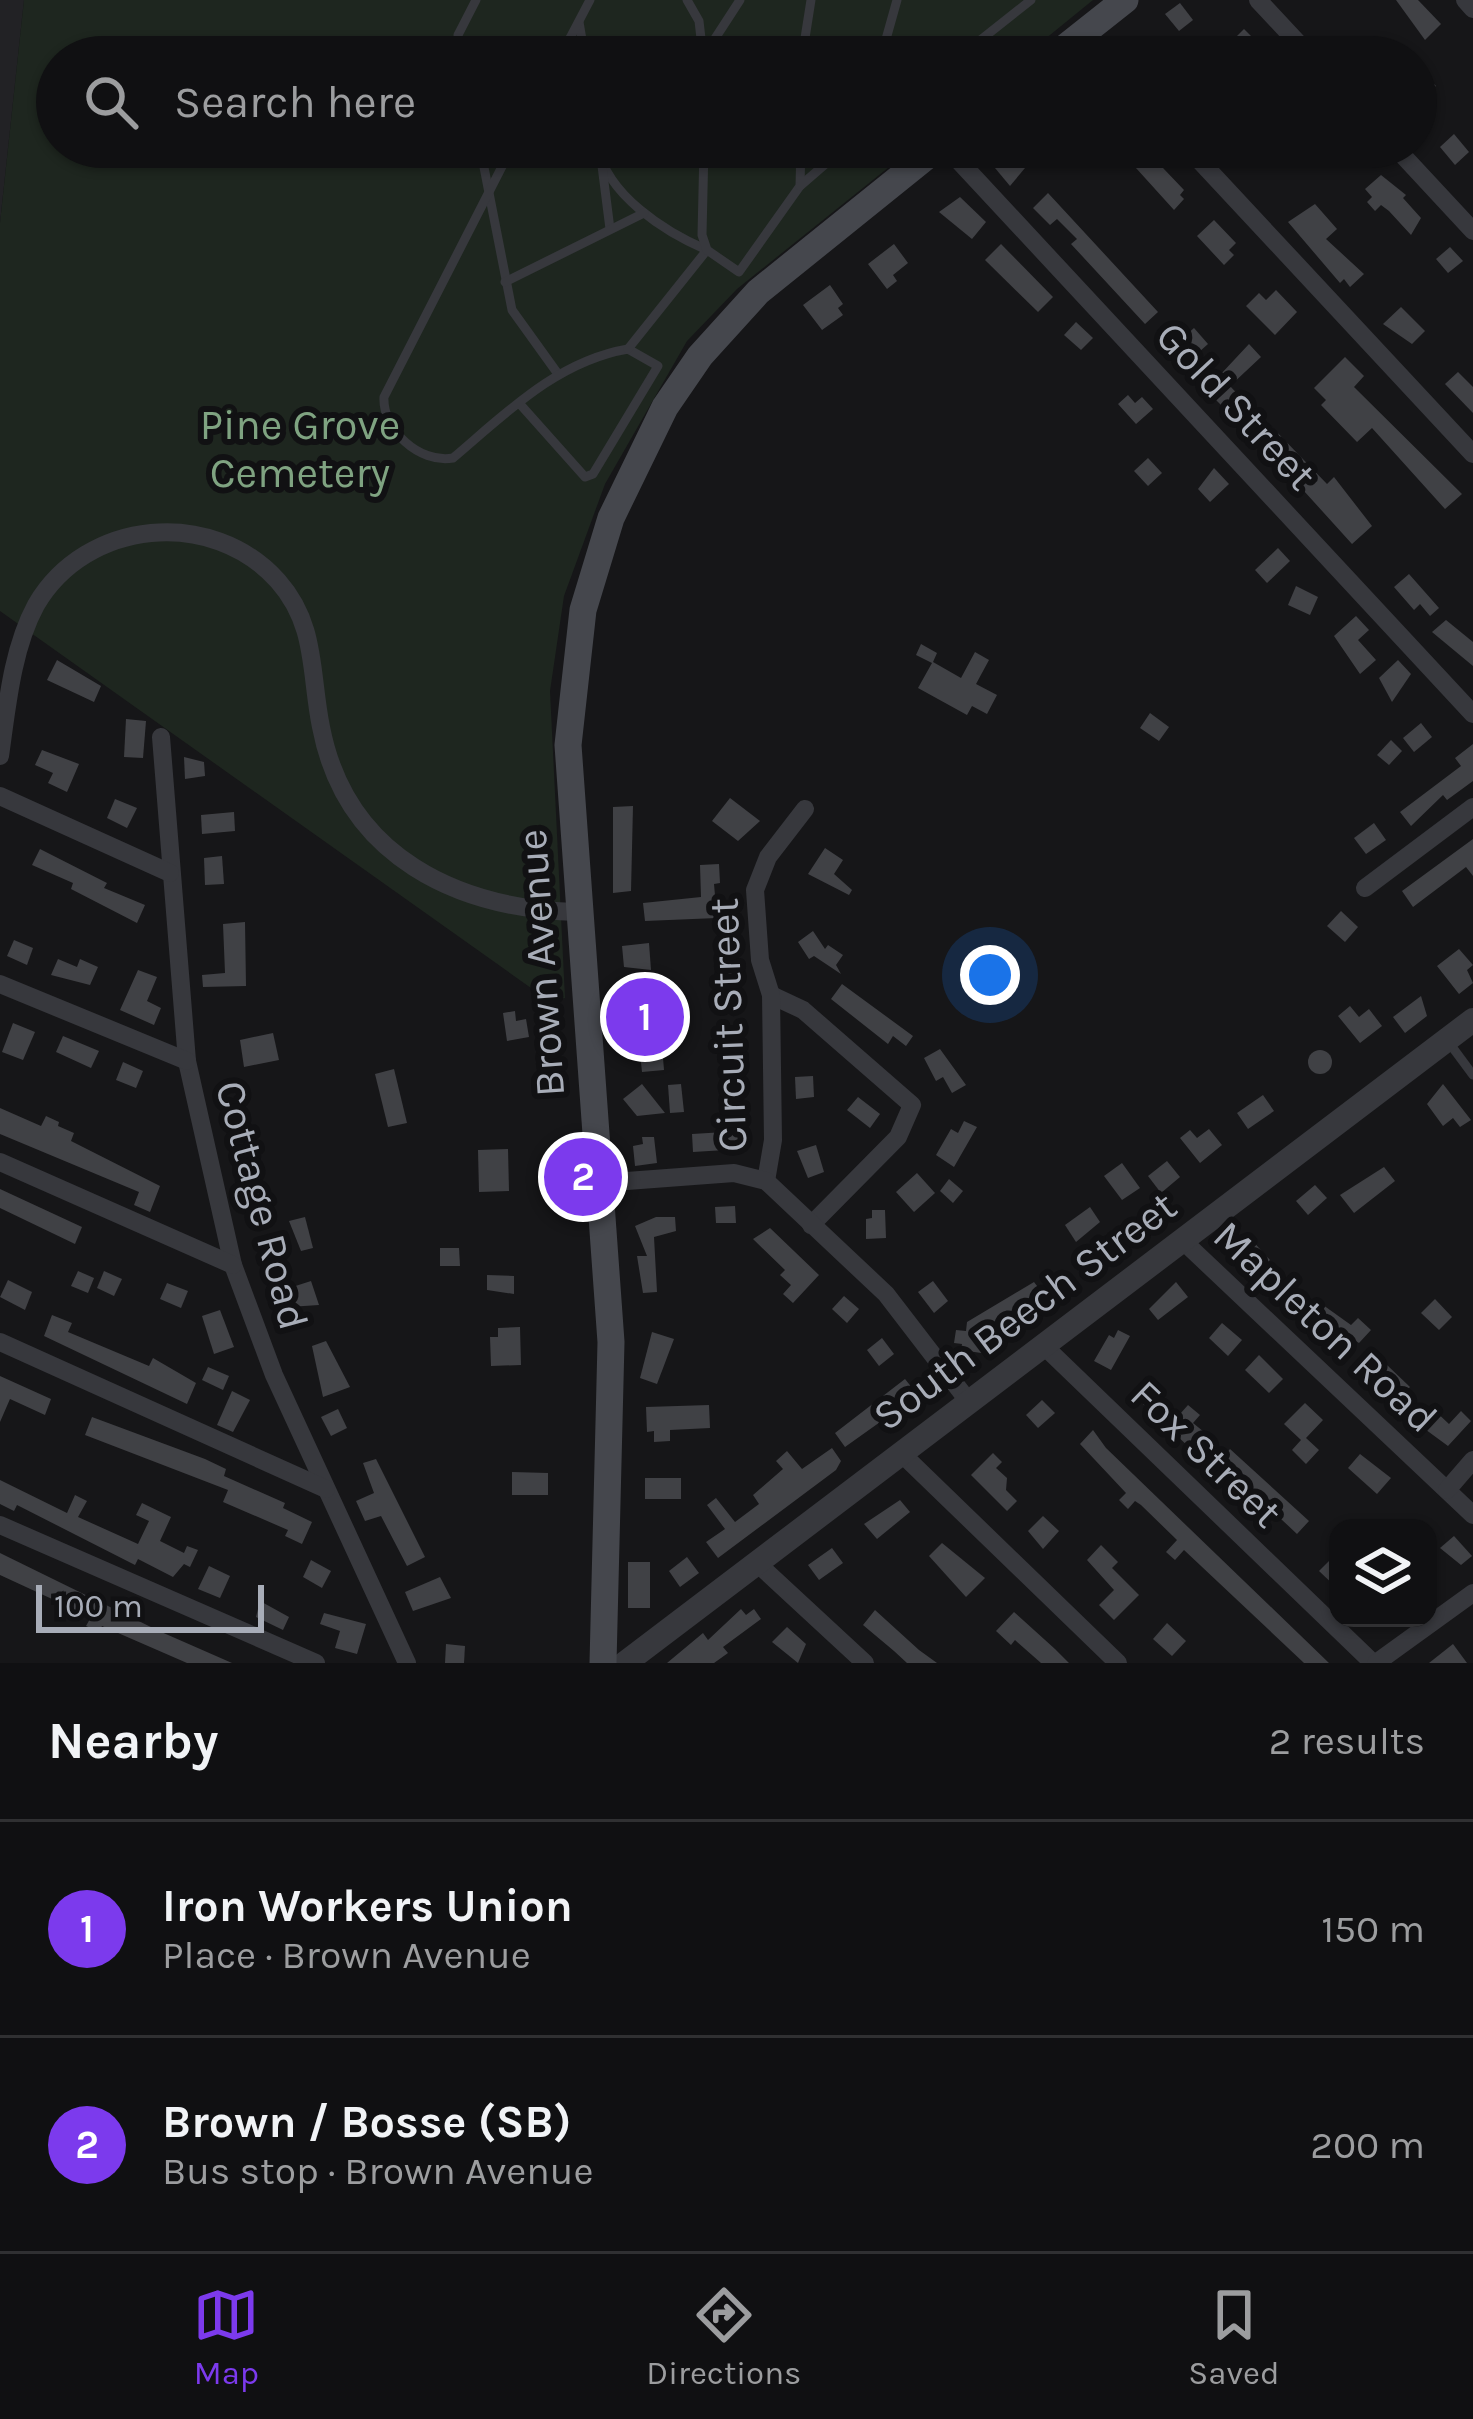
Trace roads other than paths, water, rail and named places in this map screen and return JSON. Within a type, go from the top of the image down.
[{"type":"main road","points":[[1082,35],[1125,0]]},
{"type":"main road","name":"Brown Avenue","points":[[603,1663],[611,1342],[568,746],[583,610],[611,518],[664,407],[749,282],[912,168]]},
{"type":"street","points":[[1258,0],[1291,36]]},
{"type":"street","points":[[1465,0],[1473,9]]},
{"type":"street","name":"Gold Street","points":[[962,168],[1473,714]]},
{"type":"street","points":[[1207,168],[1473,454]]},
{"type":"street","points":[[1414,168],[1473,231]]},
{"type":"street","points":[[0,756],[22,639],[36,606],[57,578],[85,555],[132,535],[201,536],[250,556],[297,607],[310,639],[321,729],[332,763],[347,795],[380,837],[422,873],[467,897],[492,905],[578,913]]},
{"type":"street","name":"Cottage Road","points":[[161,737],[187,1061],[233,1265],[326,1489],[407,1663]]},
{"type":"street","points":[[0,796],[170,873]]},
{"type":"street","points":[[1365,888],[1473,807]]},
{"type":"street","name":"Circuit Street","points":[[766,1181],[772,1140],[771,995],[760,960],[755,890],[768,857],[805,809]]},
{"type":"street","points":[[0,984],[187,1061]]},
{"type":"street","points":[[771,995],[803,1010],[912,1105],[898,1137],[811,1225]]},
{"type":"street","name":"South Beech Street","points":[[625,1663],[1473,1020]]},
{"type":"street","points":[[0,1162],[233,1265]]},
{"type":"street","points":[[600,1183],[699,1173],[734,1173],[766,1181],[886,1294],[969,1402]]},
{"type":"street","name":"Mapleton Road","points":[[1181,1238],[1473,1515]]},
{"type":"street","points":[[0,1342],[326,1489]]},
{"type":"street","name":"Fox Street","points":[[1043,1345],[1375,1663]]},
{"type":"street","points":[[901,1454],[1118,1663]]},
{"type":"street","points":[[1447,1490],[1473,1460]]},
{"type":"street","points":[[0,1526],[316,1663]]},
{"type":"street","points":[[757,1563],[865,1663]]},
{"type":"street","points":[[1375,1663],[1473,1593]]},
{"type":"lane","points":[[458,36],[476,0]]},
{"type":"lane","points":[[571,36],[590,0]]},
{"type":"lane","points":[[687,0],[699,21],[701,36]]},
{"type":"lane","points":[[717,36],[740,0]]},
{"type":"lane","points":[[805,36],[811,0]]},
{"type":"lane","points":[[887,36],[897,0]]},
{"type":"lane","points":[[986,36],[1031,0]]},
{"type":"lane","points":[[579,22],[581,36]]},
{"type":"lane","points":[[484,168],[505,283],[519,324],[558,374]]},
{"type":"lane","points":[[501,168],[384,397],[383,416],[392,431],[443,460],[453,458],[558,374],[628,350],[707,250]]},
{"type":"lane","points":[[602,168],[610,229]]},
{"type":"lane","points":[[604,168],[644,212],[749,282],[800,186],[820,168]]},
{"type":"lane","points":[[704,168],[702,235],[707,250]]},
{"type":"lane","points":[[800,186],[801,168]]},
{"type":"lane","points":[[505,283],[644,212]]},
{"type":"lane","points":[[519,403],[585,477],[592,474],[658,365],[628,350]]},
{"type":"lane","points":[[1446,1040],[1473,1075]]},
{"type":"place","name":"Iron Workers Union","points":[[645,1017]]},
{"type":"place","name":"Brown / Bosse (SB)","points":[[583,1177]]},
{"type":"park label","name":"Pine Grove Cemetery","points":[[300,448]]}]
